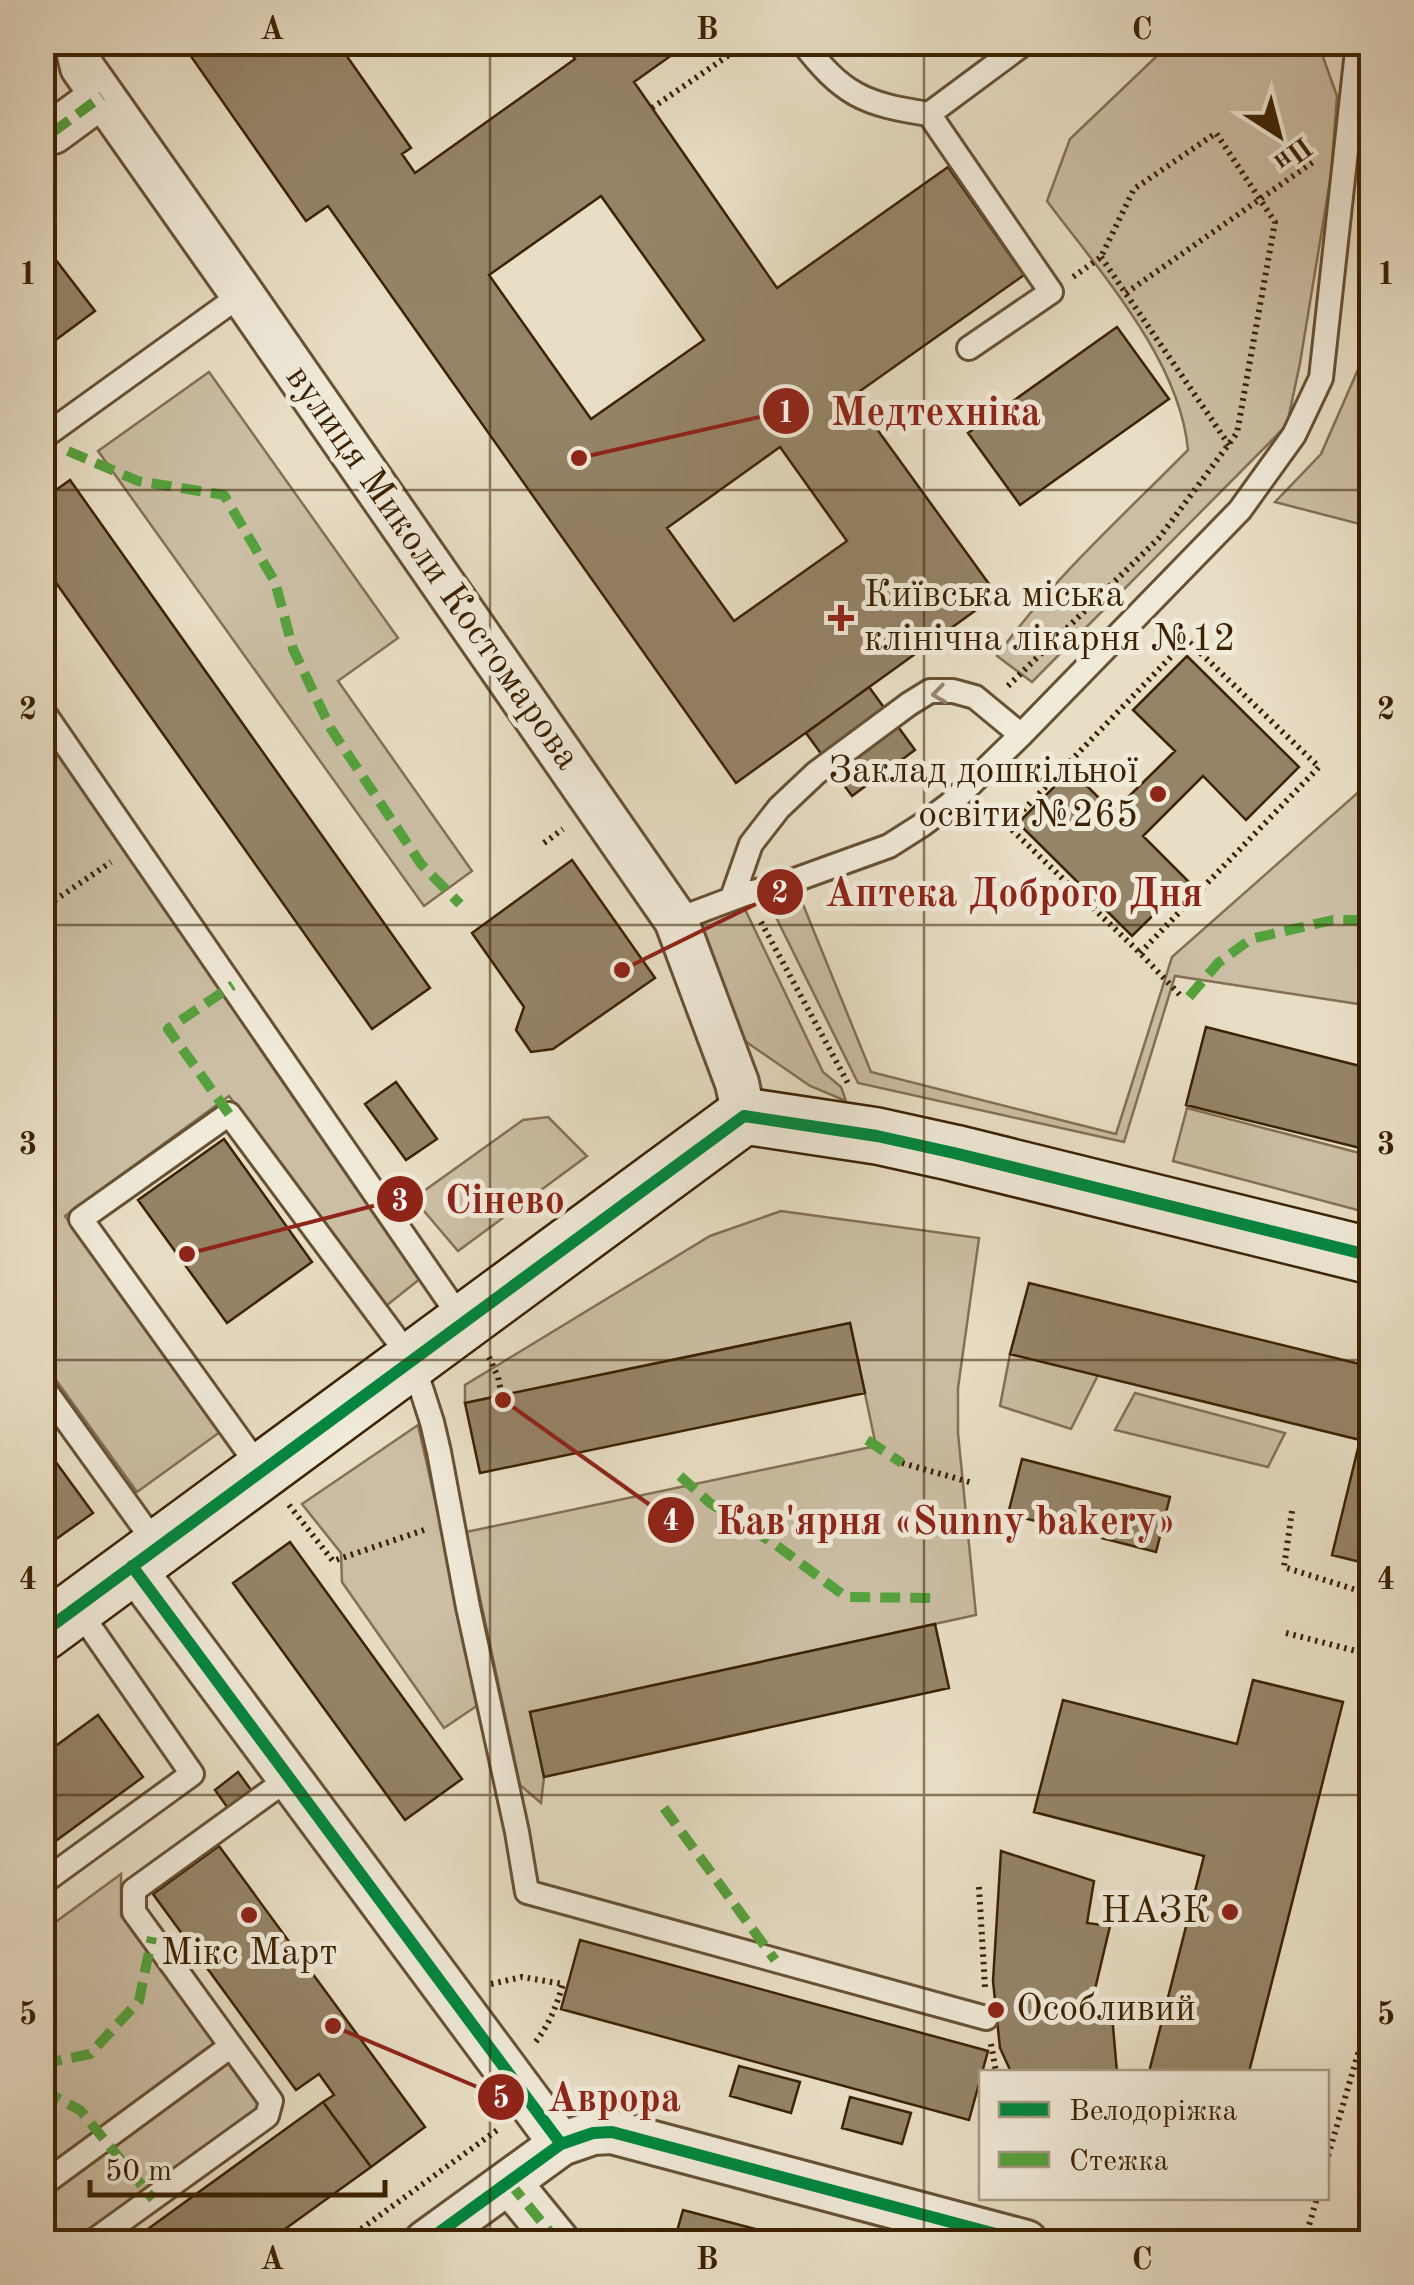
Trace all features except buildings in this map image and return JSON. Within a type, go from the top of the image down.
[{"type":"street","name":"вулиця Миколи Костомарова","points":[[76,42],[82,68],[676,920],[738,1083],[744,1116]]},
{"type":"street","points":[[53,132],[102,96]]},
{"type":"street","points":[[60,1620],[145,1557],[274,1486],[412,1360],[744,1116],[876,1136],[1372,1256]]},
{"type":"street","points":[[145,1557],[289,1778],[562,2144]]},
{"type":"street","points":[[426,2242],[562,2144],[594,2133],[612,2132],[1026,2242]]},
{"type":"street","points":[[509,2182],[558,2242]]},
{"type":"lane","points":[[802,42],[824,71],[850,92],[884,107],[929,114],[1026,42]]},
{"type":"lane","points":[[676,920],[889,846],[950,804],[1240,510],[1294,435],[1322,378],[1358,42]]},
{"type":"lane","points":[[929,114],[1052,292],[970,348]]},
{"type":"lane","points":[[42,438],[242,294]]},
{"type":"lane","points":[[739,896],[751,844],[779,808],[816,773],[908,704],[930,692],[953,691],[976,697],[1021,735]]},
{"type":"lane","points":[[42,710],[464,1323]]},
{"type":"lane","points":[[274,1486],[80,1220],[228,1114],[412,1360],[432,1422],[518,1832],[527,1892],[986,2018]]},
{"type":"lane","points":[[42,1386],[145,1557]]},
{"type":"lane","points":[[42,1883],[192,1774],[60,1620]]},
{"type":"lane","points":[[92,2242],[267,2116],[271,2101],[134,1912],[134,1890],[289,1778]]},
{"type":"lane","points":[[42,2186],[231,2046]]},
{"type":"path","points":[[652,108],[748,42]]},
{"type":"path","points":[[1025,669],[1159,538],[1229,445],[1237,433],[1275,222],[1216,134],[1134,189],[1101,257],[1229,445]]},
{"type":"path","points":[[1126,293],[1348,139]]},
{"type":"path","points":[[1140,953],[1320,767],[1188,640],[1008,826],[1180,995]]},
{"type":"path","points":[[544,843],[568,825]]},
{"type":"path","points":[[42,909],[137,844]]},
{"type":"path","points":[[739,896],[876,1136]]},
{"type":"path","points":[[498,1377],[502,1396]]},
{"type":"path","points":[[902,1463],[973,1483]]},
{"type":"path","points":[[274,1486],[333,1561],[453,1520]]},
{"type":"path","points":[[1292,1511],[1284,1567],[1372,1595]]},
{"type":"path","points":[[1286,1633],[1372,1655]]},
{"type":"path","points":[[979,1887],[986,2018],[996,2070]]},
{"type":"path","points":[[480,1987],[522,1977],[563,1984],[546,2029],[528,2050]]},
{"type":"path","points":[[1329,2153],[1372,2006]]},
{"type":"path","points":[[342,2242],[501,2128]]},
{"type":"path","points":[[1305,2239],[1315,2200]]},
{"type":"shaded area","points":[[1176,43],[1318,43],[1337,96],[1331,175],[1287,425],[1032,682],[997,656],[1064,575],[1188,450],[1182,416],[1154,350],[1113,287],[1047,201],[1070,139],[1161,52]]},
{"type":"shaded area","points":[[1371,301],[1371,527],[1275,502],[1321,454],[1367,349]]},
{"type":"shaded area","points":[[209,372],[398,638],[338,681],[472,871],[424,906],[98,451]]},
{"type":"shaded area","points":[[42,731],[421,1278],[386,1306],[229,1096],[65,1216],[220,1432],[137,1492],[43,1362]]},
{"type":"shaded area","points":[[1371,781],[1371,1006],[1175,976],[1124,1142],[858,1083],[770,905],[800,897],[871,1072],[1116,1134],[1172,957]]},
{"type":"shaded area","points":[[743,905],[823,1072],[841,1087],[846,1101],[810,1086],[742,1039],[697,923]]},
{"type":"shaded area","points":[[1187,1108],[1371,1156],[1371,1188],[1365,1212],[1173,1161]]},
{"type":"shaded area","points":[[548,1117],[587,1156],[458,1251],[424,1211],[424,1191],[523,1120]]},
{"type":"shaded area","points":[[781,1211],[979,1238],[958,1388],[958,1433],[976,1615],[530,1712],[544,1777],[541,1803],[520,1785],[466,1532],[876,1446],[850,1323],[465,1403],[465,1385],[710,1236]]},
{"type":"shaded area","points":[[1010,1354],[1098,1375],[1071,1429],[1000,1406]]},
{"type":"shaded area","points":[[1135,1393],[1285,1433],[1268,1467],[1115,1430]]},
{"type":"shaded area","points":[[418,1425],[481,1703],[444,1728],[342,1582],[341,1553],[302,1504]]},
{"type":"shaded area","points":[[121,1874],[121,1916],[217,2044],[42,2173],[42,1932]]},
{"type":"shaded area","points":[[230,2060],[262,2102],[259,2112],[80,2242],[53,2242],[43,2228],[42,2194]]},
{"type":"marked path","points":[[53,132],[102,96]]},
{"type":"marked path","points":[[68,451],[138,481],[224,495],[275,582],[293,649],[331,729],[421,864],[460,904]]},
{"type":"marked path","points":[[1189,997],[1218,963],[1251,939],[1333,920],[1372,920]]},
{"type":"marked path","points":[[229,1114],[168,1029],[233,985]]},
{"type":"marked path","points":[[867,1440],[902,1463]]},
{"type":"marked path","points":[[680,1476],[710,1503],[846,1597],[934,1598]]},
{"type":"marked path","points":[[664,1808],[775,1960]]},
{"type":"marked path","points":[[42,2064],[90,2054],[139,2001],[152,1937]]},
{"type":"marked path","points":[[42,2090],[80,2110],[153,2199]]},
{"type":"marked path","points":[[509,2182],[558,2242]]},
{"type":"cycle path","points":[[42,1633],[744,1116],[877,1136],[954,1153],[1372,1256]]},
{"type":"cycle path","points":[[132,1566],[561,2144]]},
{"type":"cycle path","points":[[426,2242],[561,2144],[593,2133],[612,2132],[1026,2242]]},
{"type":"place","name":"Медтехніка","points":[[579,458]]},
{"type":"place","name":"Київська міська клінічна лікарня №12","points":[[841,618]]},
{"type":"place","name":"Заклад дошкільної освіти №265","points":[[1158,794]]},
{"type":"place","name":"Аптека Доброго Дня","points":[[622,970]]},
{"type":"place","name":"Сінево","points":[[187,1254]]},
{"type":"place","name":"Кав'ярня «Sunny bakery»","points":[[503,1400]]},
{"type":"place","name":"НАЗК","points":[[1230,1912]]},
{"type":"place","name":"Мікс Март","points":[[249,1915]]},
{"type":"place","name":"Особливий","points":[[996,2010]]},
{"type":"place","name":"Аврора","points":[[333,2026]]}]
